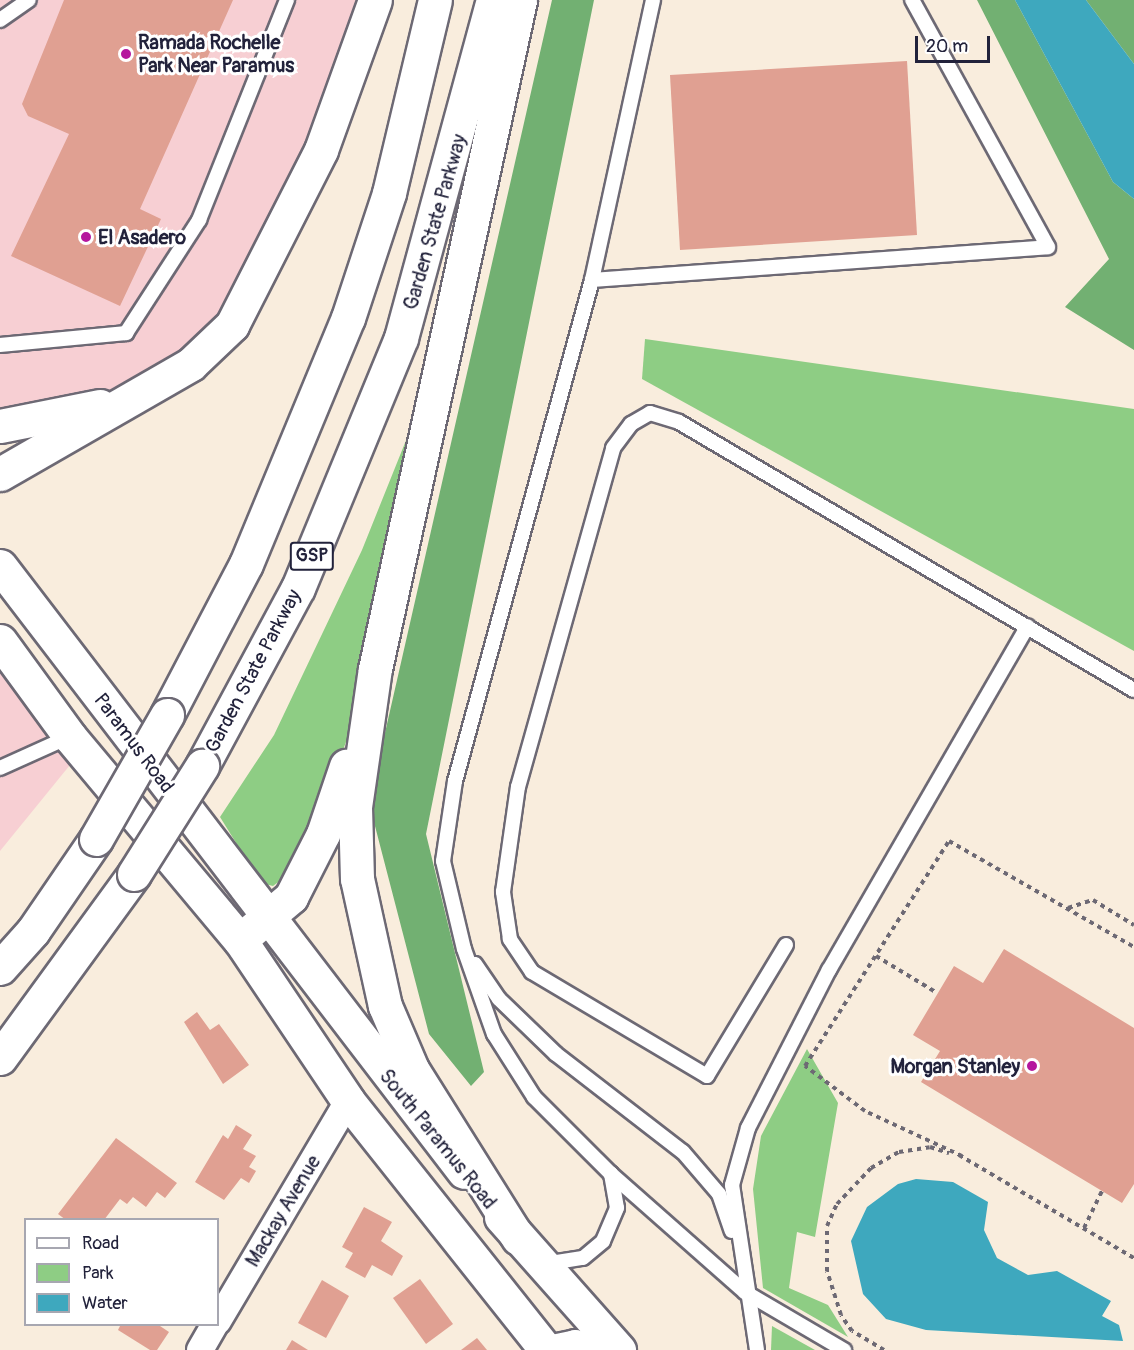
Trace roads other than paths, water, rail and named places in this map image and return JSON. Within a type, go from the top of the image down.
[{"type":"main road","points":[[0,474],[145,394],[191,364],[232,325],[321,150],[375,0]]},
{"type":"main road","points":[[0,968],[33,931],[96,840],[167,715],[246,564],[344,328],[389,193],[435,0]]},
{"type":"main road","name":"Garden State Parkway","points":[[0,1058],[134,874],[202,766],[298,588],[401,338],[493,0]]},
{"type":"main road","points":[[518,1238],[412,1069],[368,943],[357,879],[355,807],[375,669],[520,0]]},
{"type":"main road","points":[[0,426],[145,394]]},
{"type":"main road","name":"Paramus Road","points":[[0,566],[268,919]]},
{"type":"main road","name":"Paramus Road","points":[[0,641],[70,737],[240,940]]},
{"type":"main road","points":[[375,669],[323,834],[291,897],[268,919],[240,940],[348,1101],[544,1349]]},
{"type":"main road","name":"South Paramus Road","points":[[268,919],[392,1085],[518,1238],[619,1350]]},
{"type":"street","name":"Mackay Avenue","points":[[219,1319],[348,1101]]},
{"type":"street","points":[[200,1350],[214,1326]]},
{"type":"street","points":[[544,1349],[575,1343],[604,1350]]},
{"type":"lane","points":[[0,20],[29,0]]},
{"type":"lane","points":[[0,345],[126,333],[199,220],[287,0]]},
{"type":"lane","points":[[653,0],[592,280],[455,781],[443,861],[464,949],[494,1034],[534,1096],[611,1174],[745,1292],[844,1350]]},
{"type":"lane","points":[[592,280],[1048,247],[912,0]]},
{"type":"lane","points":[[786,945],[707,1076],[532,972],[510,939],[503,892],[518,787],[610,458],[631,424],[650,413],[679,422],[1134,690]]},
{"type":"lane","points":[[757,1350],[745,1292],[732,1185],[748,1128],[829,970],[1028,626]]},
{"type":"lane","points":[[2,762],[70,737]]},
{"type":"lane","points":[[464,949],[499,999],[556,1054],[683,1152],[719,1194],[740,1253]]},
{"type":"lane","points":[[542,1264],[583,1258],[603,1241],[617,1208],[611,1174]]},
{"type":"water","points":[[1015,0],[1086,0],[1134,64],[1134,199],[1113,182]]},
{"type":"water","points":[[916,1179],[953,1182],[988,1202],[984,1230],[997,1258],[1028,1275],[1057,1271],[1111,1301],[1102,1316],[1119,1325],[1123,1341],[926,1330],[886,1319],[863,1294],[851,1241],[867,1207],[898,1184]]},
{"type":"place","name":"Ramada Rochelle Park Near Paramus","points":[[126,54]]},
{"type":"place","name":"El Asadero","points":[[86,237]]},
{"type":"place","name":"Morgan Stanley","points":[[1032,1066]]}]
